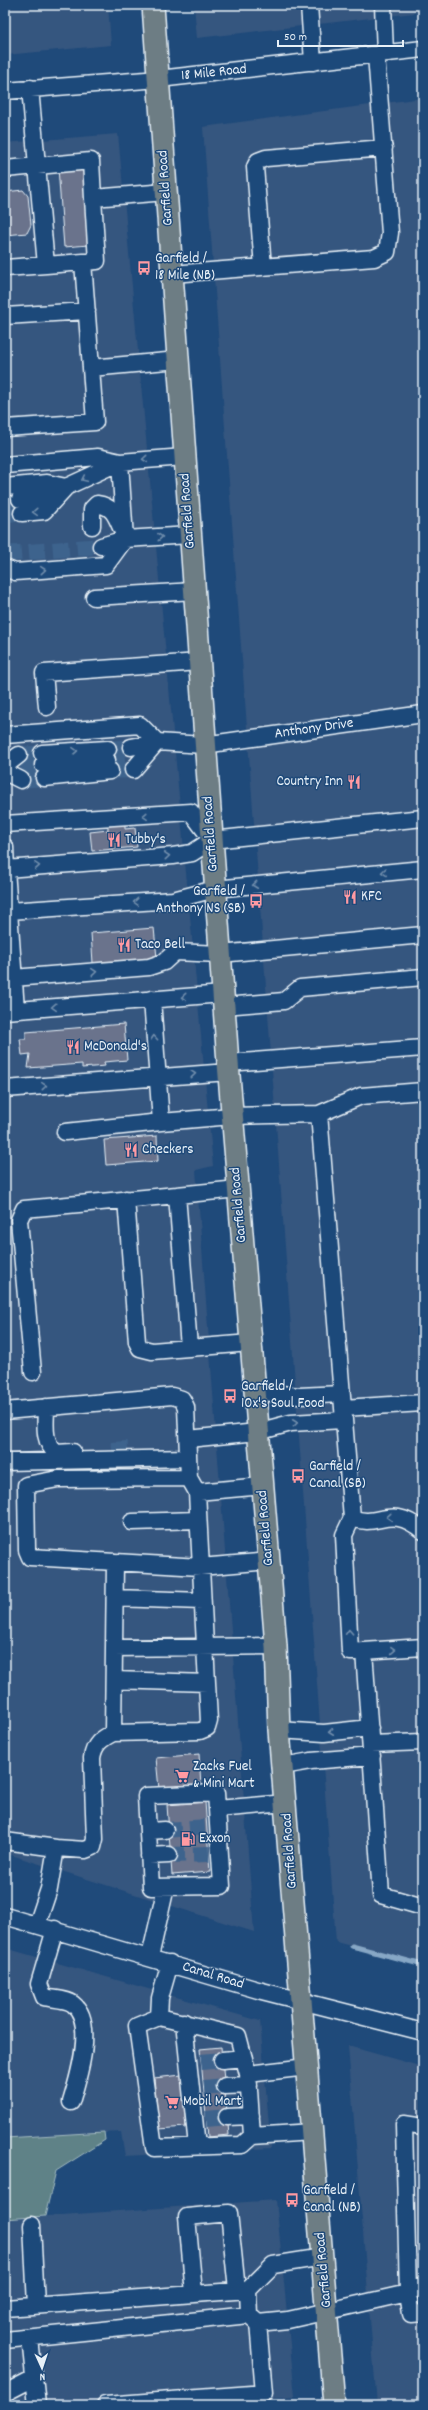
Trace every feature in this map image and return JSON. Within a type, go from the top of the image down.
[{"type":"main road","name":"Garfield Road","points":[[153,5],[204,745],[228,1067],[257,1432],[276,1646],[279,1730],[334,2405]]},
{"type":"street","points":[[309,5],[314,62]]},
{"type":"street","points":[[172,274],[374,258],[387,252],[390,233],[384,148],[381,54],[383,5]]},
{"type":"street","name":"18 Mile Road","points":[[5,91],[159,79],[423,49]]},
{"type":"street","points":[[30,88],[46,265]]},
{"type":"street","points":[[263,267],[255,168],[258,161],[266,158],[384,148]]},
{"type":"street","points":[[5,170],[91,161],[97,261],[5,268]]},
{"type":"street","points":[[93,198],[166,192]]},
{"type":"street","points":[[5,428],[95,422],[83,262]]},
{"type":"street","points":[[5,316],[87,311]]},
{"type":"street","points":[[91,368],[178,360]]},
{"type":"street","points":[[5,465],[98,457],[120,462],[184,456]]},
{"type":"street","points":[[21,506],[44,511],[66,487],[120,462]]},
{"type":"street","points":[[5,568],[15,572],[106,565],[125,539],[120,462]]},
{"type":"street","points":[[5,487],[47,483],[66,487]]},
{"type":"street","points":[[92,526],[92,510],[97,504],[106,506],[114,512],[125,539]]},
{"type":"street","points":[[101,546],[125,539],[190,535]]},
{"type":"street","points":[[94,597],[194,591]]},
{"type":"street","points":[[47,707],[44,673],[199,662]]},
{"type":"street","name":"Anthony Drive","points":[[157,742],[132,759],[157,742],[204,745],[423,714]]},
{"type":"street","points":[[5,735],[140,725],[157,742]]},
{"type":"street","points":[[109,760],[43,765],[109,760]]},
{"type":"street","points":[[5,824],[191,812],[212,840]]},
{"type":"street","points":[[6,869],[192,853],[212,840],[423,818]]},
{"type":"street","points":[[5,847],[13,978],[10,1010],[152,1000],[284,1001],[300,988],[423,977]]},
{"type":"street","points":[[9,911],[173,900],[215,890],[423,869]]},
{"type":"street","points":[[13,978],[149,967],[164,962],[175,952],[220,954],[423,936]]},
{"type":"street","points":[[152,1000],[160,1122]]},
{"type":"street","points":[[5,1090],[157,1077],[228,1067],[423,1048]]},
{"type":"street","points":[[65,1132],[232,1116],[319,1114],[361,1096],[423,1091]]},
{"type":"street","points":[[319,1114],[352,1518],[344,1535],[350,1652],[423,1647]]},
{"type":"street","points":[[33,1372],[19,1220],[24,1209],[32,1207],[238,1189]]},
{"type":"street","points":[[177,1195],[189,1347]]},
{"type":"street","points":[[126,1199],[136,1342],[140,1348],[152,1352],[189,1347],[250,1343]]},
{"type":"street","points":[[254,1391],[300,1396],[342,1407]]},
{"type":"street","points":[[5,1411],[172,1396],[182,1399],[186,1407],[189,1478],[197,1492],[207,1683],[207,1728],[200,1731],[114,1733],[101,1739],[94,1747],[92,1758],[95,1839],[93,1847],[85,1850],[56,1848],[5,1841]]},
{"type":"street","points":[[188,1439],[257,1432],[342,1407],[423,1403]]},
{"type":"street","points":[[46,1407],[46,1440],[56,1453],[112,1450]]},
{"type":"street","points":[[130,1449],[140,1449],[155,1459]]},
{"type":"street","points":[[5,1462],[188,1458]]},
{"type":"street","points":[[189,1478],[58,1479],[26,1485],[26,1550],[30,1557],[200,1567],[269,1561]]},
{"type":"street","points":[[197,1492],[262,1486]]},
{"type":"street","points":[[352,1518],[361,1521],[391,1516],[404,1518],[423,1531]]},
{"type":"street","points":[[132,1522],[198,1520]]},
{"type":"street","points":[[114,1733],[115,1563]]},
{"type":"street","points":[[115,1598],[202,1601]]},
{"type":"street","points":[[114,1648],[276,1646]]},
{"type":"street","points":[[364,1651],[381,1895],[423,1907]]},
{"type":"street","points":[[114,1680],[207,1683]]},
{"type":"street","points":[[279,1730],[324,1733],[370,1728]]},
{"type":"street","points":[[283,1766],[423,1742]]},
{"type":"street","points":[[216,1793],[217,1809],[213,1827],[215,1853],[222,1886],[151,1887],[146,1796],[216,1793]]},
{"type":"street","points":[[217,1809],[286,1803]]},
{"type":"street","points":[[148,1831],[165,1830]]},
{"type":"street","points":[[37,1925],[49,1889],[56,1848]]},
{"type":"street","points":[[149,1856],[169,1855]]},
{"type":"street","points":[[150,1957],[166,1887]]},
{"type":"street","name":"Canal Road","points":[[5,1916],[55,1929],[301,2001],[423,2032]]},
{"type":"street","points":[[55,1929],[39,1984],[44,1997],[73,2003],[80,2012],[83,2031],[83,2062],[71,2102]]},
{"type":"street","points":[[159,2016],[160,1998],[170,1963]]},
{"type":"street","points":[[252,2136],[249,2079],[238,2036],[159,2016],[137,2026],[154,2148],[242,2145],[252,2136],[312,2132]]},
{"type":"street","points":[[184,2022],[195,2063],[200,2119],[197,2146]]},
{"type":"street","points":[[222,2060],[244,2058]]},
{"type":"street","points":[[225,2086],[249,2079],[306,2067]]},
{"type":"street","points":[[227,2117],[251,2116]]},
{"type":"street","points":[[423,2127],[404,2124],[408,2293],[411,2314],[423,2313]]},
{"type":"street","points":[[104,2405],[264,2393],[254,2319],[242,2290],[229,2214],[187,2217],[194,2293]]},
{"type":"street","points":[[32,2225],[36,2305]]},
{"type":"street","points":[[5,2308],[242,2290],[272,2264],[323,2257]]},
{"type":"street","points":[[5,2340],[254,2319],[288,2320],[327,2309],[408,2293],[423,2285]]},
{"type":"street","points":[[30,2338],[37,2405]]},
{"type":"street","points":[[5,2393],[34,2378]]},
{"type":"shaded area","points":[[5,5],[108,5],[111,45],[5,55]]},
{"type":"shaded area","points":[[194,5],[423,5],[423,12],[197,38]]},
{"type":"shaded area","points":[[423,98],[423,1965],[336,1942],[203,127]]},
{"type":"shaded area","points":[[118,134],[213,1166],[196,1170],[254,1932],[5,1853],[5,143]]},
{"type":"shaded area","points":[[5,1948],[260,2021],[271,2148],[125,2156],[121,2132],[5,2138]]},
{"type":"shaded area","points":[[348,2046],[423,2067],[423,2405],[377,2405]]},
{"type":"shaded area","points":[[276,2200],[295,2397],[200,2405],[5,2405],[5,2219]]},
{"type":"green space","points":[[104,2132],[105,2140],[56,2171],[45,2216],[5,2219],[5,2138]]},
{"type":"building","points":[[83,166],[89,245],[64,247],[58,168]]},
{"type":"building","points":[[23,190],[28,196],[31,225],[27,233],[5,235],[5,192]]},
{"type":"building","name":"Tubby's","points":[[125,824],[125,829],[135,828],[137,847],[92,851],[90,832],[108,830],[108,826]]},
{"type":"building","name":"Taco Bell","points":[[154,928],[157,958],[93,963],[91,933]]},
{"type":"building","name":"McDonald's","points":[[124,1024],[127,1060],[104,1062],[105,1066],[82,1068],[82,1064],[28,1068],[30,1054],[22,1055],[20,1039],[26,1039],[26,1032]]},
{"type":"building","name":"Checkers","points":[[157,1136],[158,1161],[106,1165],[104,1140]]},
{"type":"building","points":[[199,1754],[201,1786],[159,1789],[156,1758]]},
{"type":"building","points":[[205,1802],[210,1872],[172,1875],[167,1805]]},
{"type":"building","points":[[221,2047],[229,2135],[208,2137],[200,2049]]},
{"type":"building","points":[[182,2075],[186,2127],[159,2129],[154,2078]]},
{"type":"waterway","points":[[352,1946],[423,1965]]},
{"type":"tunnel","points":[[5,500],[20,499]]},
{"type":"tunnel","points":[[5,514],[22,513]]},
{"type":"tunnel","points":[[5,554],[101,546]]},
{"type":"tunnel","points":[[108,749],[131,747]]},
{"type":"tunnel","points":[[19,755],[42,753]]},
{"type":"tunnel","points":[[109,760],[132,759]]},
{"type":"tunnel","points":[[20,766],[43,765]]},
{"type":"tunnel","points":[[110,771],[133,770]]},
{"type":"tunnel","points":[[21,780],[44,778]]},
{"type":"tunnel","points":[[112,1450],[130,1449]]},
{"type":"tunnel","points":[[165,1830],[207,1827]]},
{"type":"tunnel","points":[[169,1855],[209,1854]]},
{"type":"tunnel","points":[[201,2062],[222,2060]]},
{"type":"tunnel","points":[[204,2088],[225,2086]]},
{"type":"tunnel","points":[[206,2119],[227,2117]]},
{"type":"place","name":"Garfield / 18 Mile (NB)","points":[[144,268]]},
{"type":"place","name":"Country Inn","points":[[354,782]]},
{"type":"place","name":"Tubby's","points":[[114,840]]},
{"type":"place","name":"KFC","points":[[350,897]]},
{"type":"place","name":"Garfield / Anthony NS (SB)","points":[[256,901]]},
{"type":"place","name":"Taco Bell","points":[[124,945]]},
{"type":"place","name":"McDonald's","points":[[73,1047]]},
{"type":"place","name":"Checkers","points":[[131,1150]]},
{"type":"place","name":"Garfield / 10x's Soul Food","points":[[230,1396]]},
{"type":"place","name":"Garfield / Canal (SB)","points":[[298,1476]]},
{"type":"place","name":"Zacks Fuel & Mini Mart","points":[[182,1776]]},
{"type":"place","name":"Exxon","points":[[188,1839]]},
{"type":"place","name":"Mobil Mart","points":[[172,2102]]},
{"type":"place","name":"Garfield / Canal (NB)","points":[[292,2200]]}]
